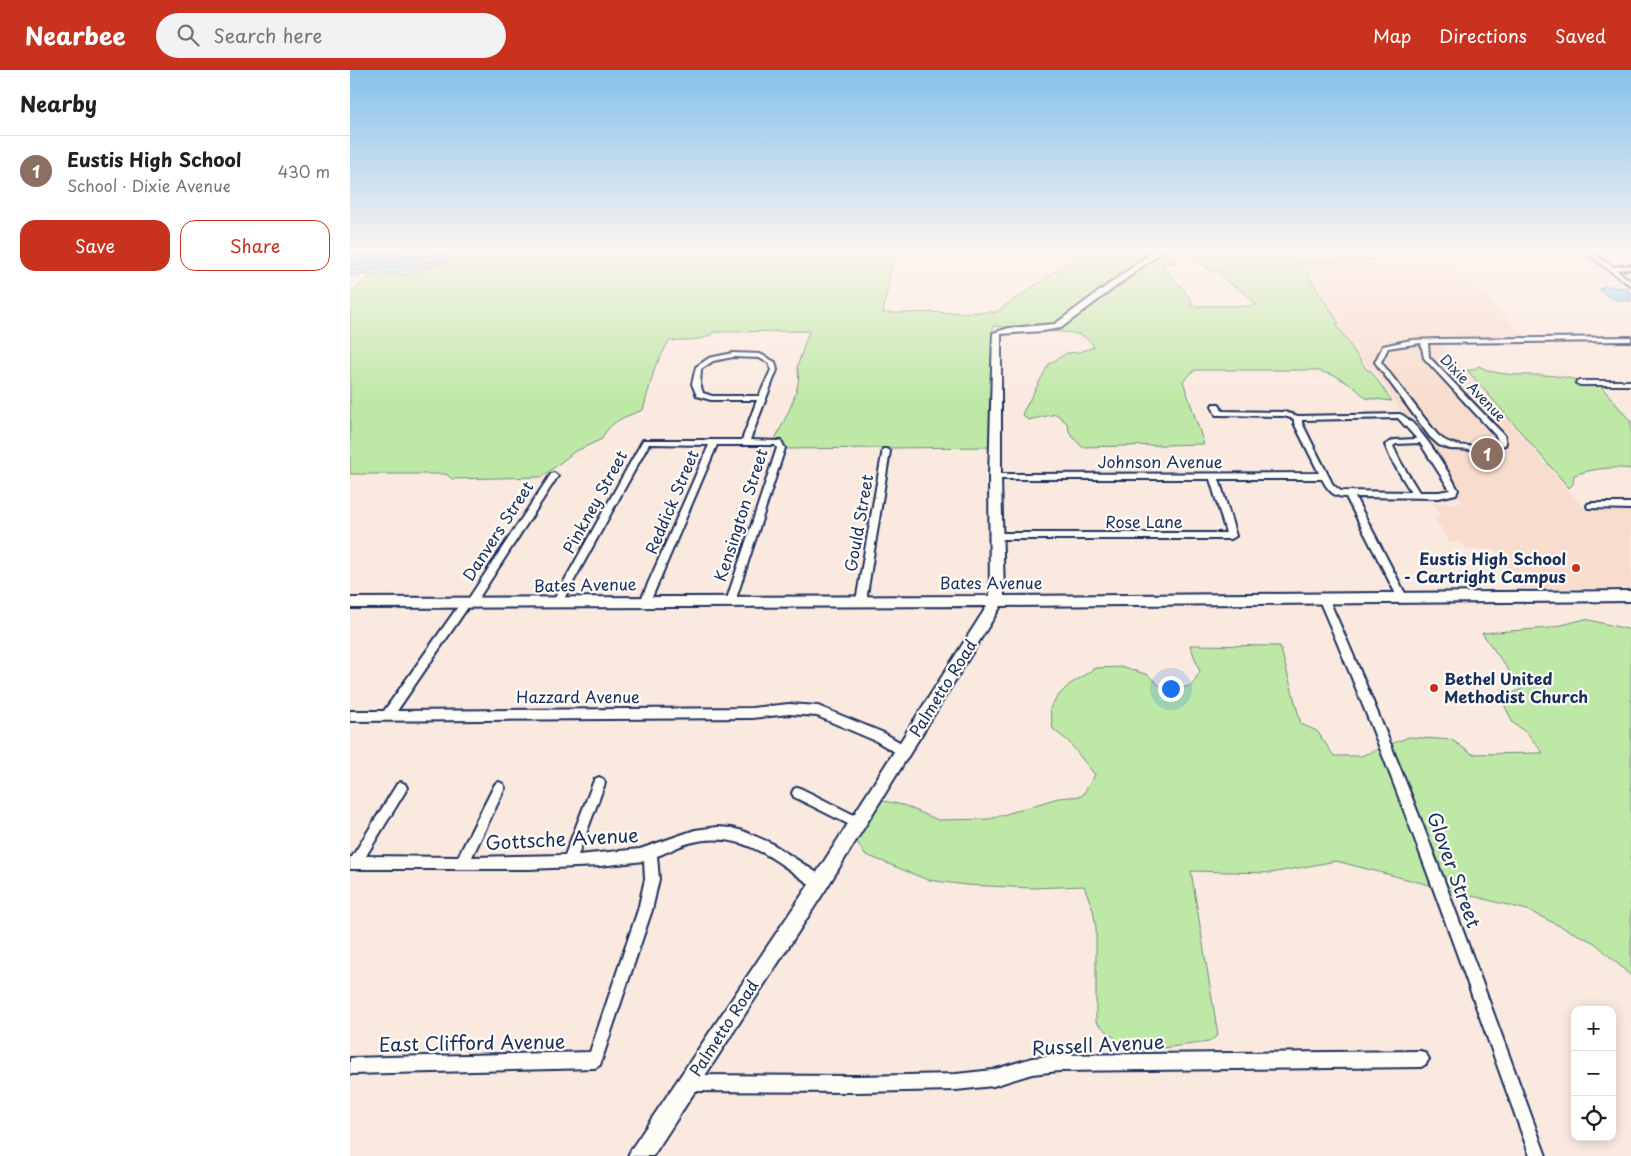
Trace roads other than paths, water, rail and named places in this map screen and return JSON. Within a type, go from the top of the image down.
[{"type":"street","points":[[997,601],[995,477],[997,334],[1004,331],[1042,330],[1058,326],[1091,302]]},
{"type":"street","name":"Dixie Avenue","points":[[1424,341],[1426,357],[1500,434],[1502,443],[1496,446],[1444,445],[1433,435],[1378,362],[1385,347],[1409,341],[1631,339]]},
{"type":"street","points":[[714,442],[745,442],[774,370],[772,362],[765,357],[743,355],[717,357],[706,361],[697,371],[696,384],[702,395],[723,398],[762,398]]},
{"type":"street","points":[[1580,383],[1631,383]]},
{"type":"street","points":[[1216,406],[1219,413],[1284,414],[1298,418],[1396,416],[1405,419],[1448,478],[1454,490],[1452,493],[1350,496],[1335,492],[1298,423],[1298,418]]},
{"type":"street","points":[[1417,494],[1396,461],[1389,445],[1400,441],[1422,441]]},
{"type":"street","name":"Pinkney Street","points":[[557,603],[646,442],[714,442]]},
{"type":"street","name":"Reddick Street","points":[[646,602],[714,442]]},
{"type":"street","name":"Kensington Street","points":[[731,602],[781,448],[778,443],[745,442]]},
{"type":"street","name":"Gould Street","points":[[861,600],[886,451]]},
{"type":"street","name":"Danvers Street","points":[[388,715],[467,604],[554,476]]},
{"type":"street","name":"Johnson Avenue","points":[[995,477],[1325,476]]},
{"type":"street","name":"Rose Lane","points":[[995,536],[1231,536],[1214,477]]},
{"type":"street","points":[[1350,496],[1403,599]]},
{"type":"street","points":[[1591,506],[1631,506]]},
{"type":"street","name":"Bates Avenue","points":[[350,603],[1324,600],[1631,596]]},
{"type":"street","name":"Glover Street","points":[[1324,600],[1353,662],[1407,796],[1538,1156]]},
{"type":"street","name":"Palmetto Road","points":[[640,1156],[820,883],[997,601]]},
{"type":"street","name":"Hazzard Avenue","points":[[350,716],[752,713],[806,709],[838,718],[904,750]]},
{"type":"street","points":[[569,861],[599,783]]},
{"type":"street","points":[[353,863],[400,788]]},
{"type":"street","points":[[462,863],[499,788]]},
{"type":"street","points":[[798,793],[858,823]]},
{"type":"street","name":"Gottsche Avenue","points":[[353,863],[569,861],[650,853],[695,836],[731,834],[759,842],[820,883]]},
{"type":"street","name":"East Clifford Avenue","points":[[350,1066],[595,1060],[645,910],[652,879],[650,853]]},
{"type":"street","name":"Russell Avenue","points":[[688,1083],[857,1084],[956,1082],[993,1078],[1032,1066],[1059,1063],[1421,1059]]},
{"type":"place","name":"Eustis High School","points":[[1487,454]]},
{"type":"place","name":"Eustis High School - Cartright Campus","points":[[1576,568]]},
{"type":"place","name":"Bethel United Methodist Church","points":[[1434,688]]}]
